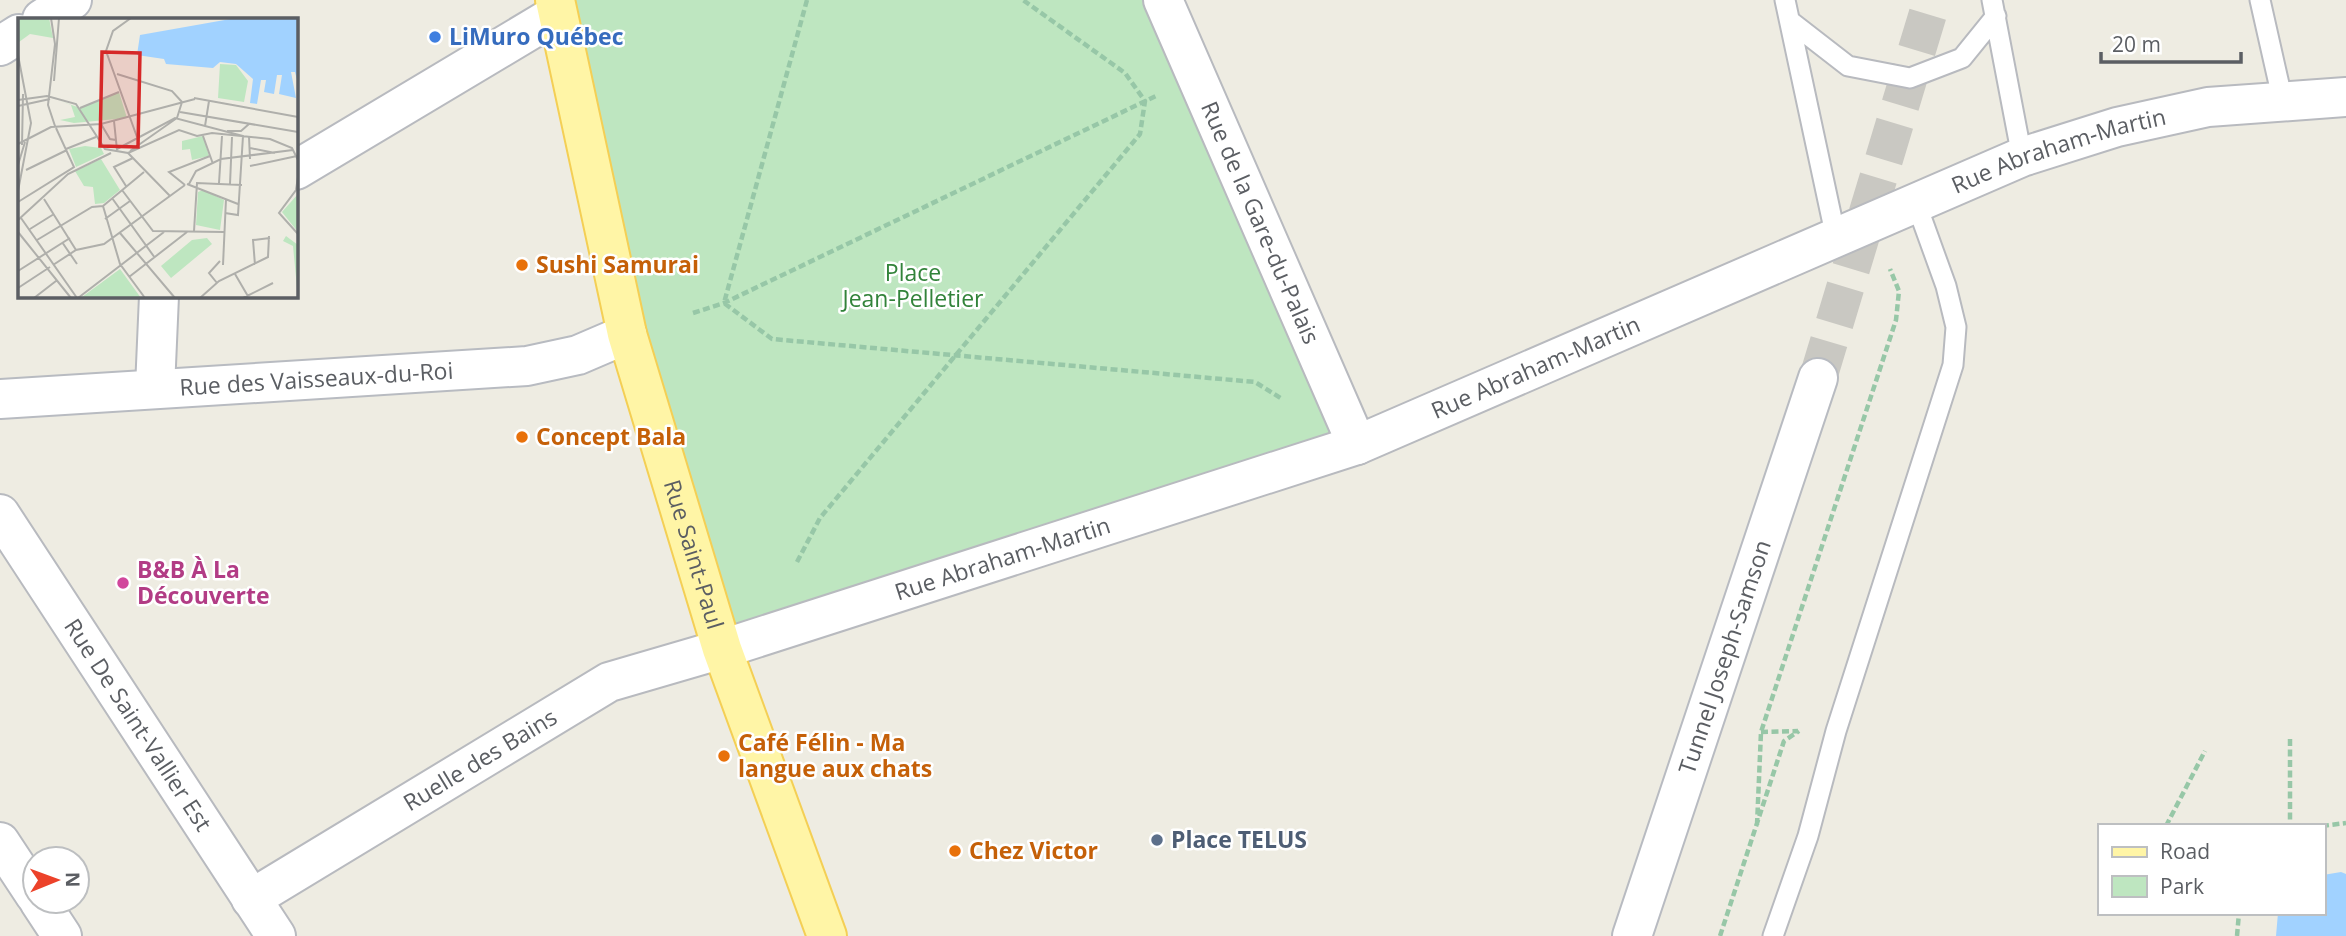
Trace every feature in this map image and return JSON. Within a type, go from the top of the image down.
[{"type":"main road","name":"Rue Saint-Paul","points":[[556,7],[627,334],[722,649],[827,936]]},
{"type":"street","points":[[44,18],[72,0]]},
{"type":"street","name":"Rue de la Gare-du-Palais","points":[[1163,0],[1357,444]]},
{"type":"street","points":[[298,169],[556,7]]},
{"type":"street","points":[[0,46],[18,35]]},
{"type":"street","name":"Rue Abraham-Martin","points":[[722,649],[1357,444],[2022,157],[2117,127],[2208,107],[2346,97]]},
{"type":"street","points":[[155,388],[159,298]]},
{"type":"street","name":"Rue des Vaisseaux-du-Roi","points":[[0,399],[527,366],[578,355],[627,334]]},
{"type":"street","name":"Tunnel Joseph-Samson","points":[[1632,936],[1818,378]]},
{"type":"street","name":"Rue De Saint-Vallier Est","points":[[0,513],[276,936]]},
{"type":"street","name":"Ruelle des Bains","points":[[251,899],[609,682],[722,649]]},
{"type":"street","points":[[0,842],[21,874]]},
{"type":"street","points":[[48,915],[62,936]]},
{"type":"lane","points":[[1785,0],[1836,238]]},
{"type":"lane","points":[[2260,0],[2283,102]]},
{"type":"lane","points":[[1790,21],[1848,66],[1910,78],[1962,58],[1994,8]]},
{"type":"lane","points":[[1994,8],[2022,157]]},
{"type":"lane","points":[[1773,936],[1808,836],[1836,731],[1953,365],[1956,327],[1946,286],[1916,203]]},
{"type":"path","points":[[724,303],[807,0]]},
{"type":"path","points":[[797,562],[820,518],[1140,134],[1145,102],[1125,73],[1023,0]]},
{"type":"path","points":[[693,313],[724,303],[1170,89]]},
{"type":"path","points":[[1757,825],[1761,732],[1896,320],[1899,291],[1890,269]]},
{"type":"path","points":[[724,303],[772,339],[1255,382],[1282,399]]},
{"type":"path","points":[[1761,732],[1798,731]]},
{"type":"path","points":[[2290,739],[2290,824]]},
{"type":"path","points":[[1720,936],[1784,741]]},
{"type":"path","points":[[2167,824],[2205,751]]},
{"type":"path","points":[[2325,826],[2346,823]]},
{"type":"path","points":[[2237,936],[2239,915]]},
{"type":"green space","name":"Place Jean-Pelletier","points":[[555,0],[1163,0],[1357,445],[722,649]]},
{"type":"water","points":[[2341,872],[2346,874],[2346,936],[2276,936],[2278,915],[2325,915],[2325,875]]},
{"type":"tunnel","points":[[1818,378],[1932,0]]},
{"type":"place","name":"LiMuro Québec","points":[[435,37]]},
{"type":"place","name":"Sushi Samurai","points":[[522,265]]},
{"type":"place","name":"Concept Bala","points":[[522,437]]},
{"type":"place","name":"B&B À La Découverte","points":[[123,583]]},
{"type":"place","name":"Café Félin - Ma langue aux chats","points":[[724,756]]},
{"type":"place","name":"Place TELUS","points":[[1157,840]]},
{"type":"place","name":"Chez Victor","points":[[955,851]]}]
